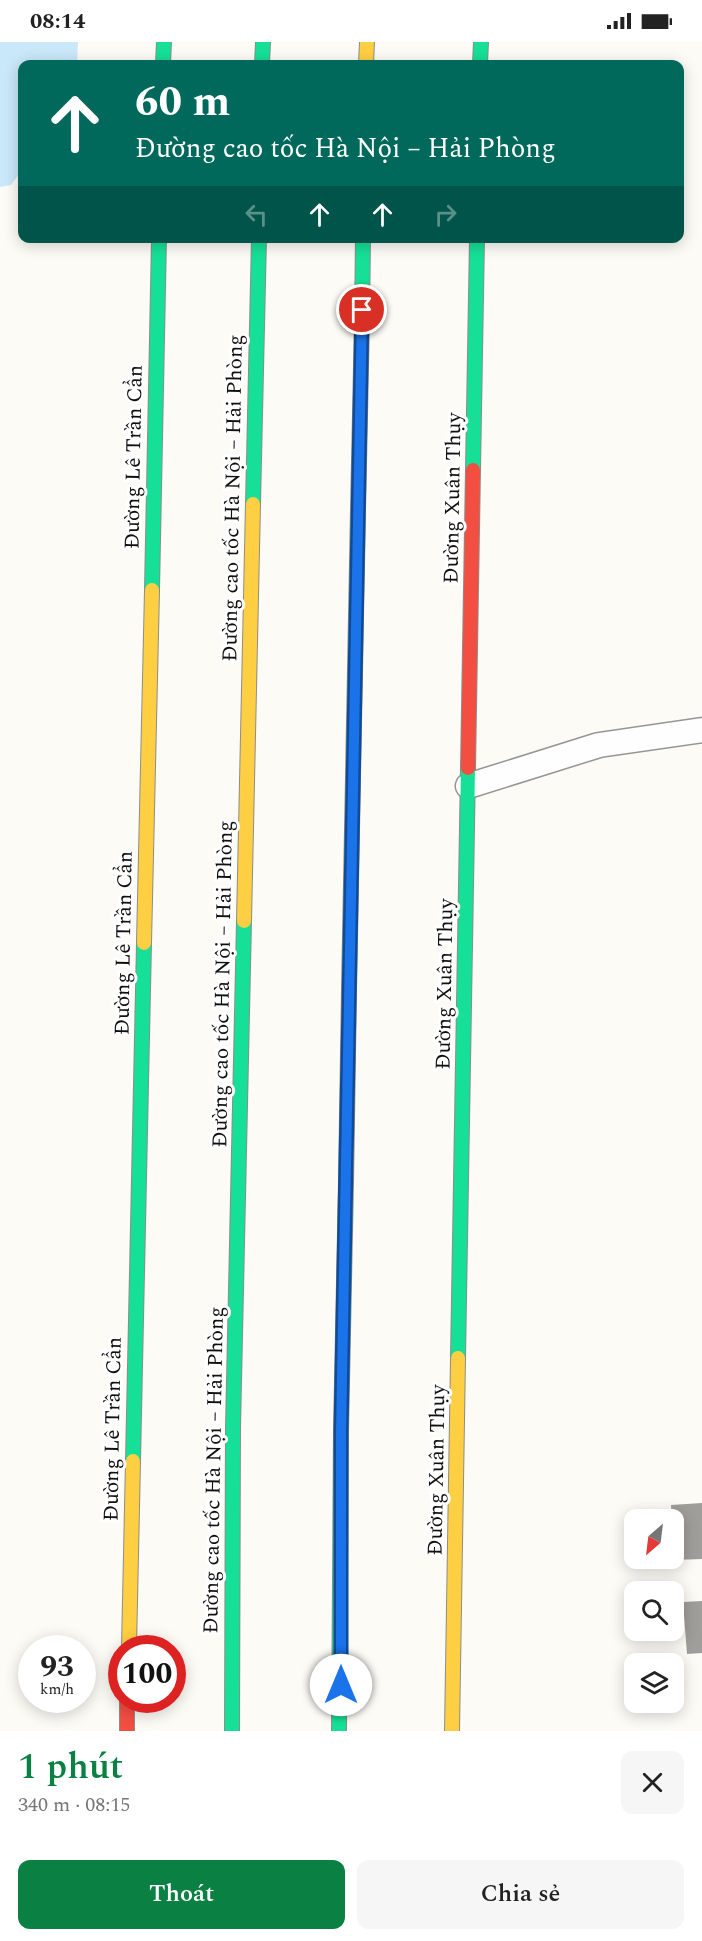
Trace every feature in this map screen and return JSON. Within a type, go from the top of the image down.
[{"type":"main road","points":[[163,60],[164,42]]},
{"type":"main road","points":[[262,60],[263,42]]},
{"type":"main road","points":[[366,60],[367,42]]},
{"type":"main road","points":[[480,60],[481,42]]},
{"type":"main road","name":"Đường Lê Trần Cẩn","points":[[129,1635],[159,243]]},
{"type":"main road","name":"Đường cao tốc Hà Nội – Hải Phòng","points":[[232,1731],[234,1416],[259,243]]},
{"type":"main road","points":[[340,1731],[341,1442],[363,243]]},
{"type":"main road","name":"Đường Xuân Thụy","points":[[452,1731],[477,243]]},
{"type":"main road","points":[[127,1713],[127,1731]]},
{"type":"street","points":[[468,786],[599,745],[702,730]]},
{"type":"water","points":[[0,42],[78,42],[77,60],[18,60],[18,175],[11,185],[0,187]]},
{"type":"building","points":[[702,1503],[702,1559],[684,1560],[684,1509],[671,1509],[671,1505]]},
{"type":"building","points":[[702,1601],[702,1653],[687,1654],[684,1602]]},
{"type":"traffic: fast","points":[[163,60],[164,42]]},
{"type":"traffic: fast","points":[[262,60],[263,42]]},
{"type":"traffic: fast","points":[[480,60],[481,42]]},
{"type":"traffic: fast","points":[[152,590],[159,243]]},
{"type":"traffic: fast","points":[[253,504],[259,243]]},
{"type":"traffic: fast","points":[[362,319],[363,243]]},
{"type":"traffic: fast","points":[[473,470],[477,243]]},
{"type":"traffic: fast","points":[[349,990],[358,510]]},
{"type":"traffic: fast","points":[[458,1358],[468,768]]},
{"type":"traffic: fast","points":[[232,1731],[233,1428],[244,921]]},
{"type":"traffic: fast","points":[[133,1461],[144,943]]},
{"type":"traffic: fast","points":[[339,1731],[341,1431],[346,1182]]},
{"type":"traffic: slow","points":[[366,60],[367,42]]},
{"type":"traffic: slow","points":[[244,921],[253,504]]},
{"type":"traffic: slow","points":[[144,943],[152,590]]},
{"type":"traffic: slow","points":[[346,1182],[349,990]]},
{"type":"traffic: slow","points":[[452,1731],[458,1358]]},
{"type":"traffic: slow","points":[[129,1635],[133,1461]]},
{"type":"traffic: jam","points":[[358,510],[362,319]]},
{"type":"traffic: jam","points":[[468,768],[473,470]]},
{"type":"traffic: jam","points":[[127,1713],[127,1731]]},
{"type":"route","points":[[341,1685],[341,1431],[362,310]]}]
